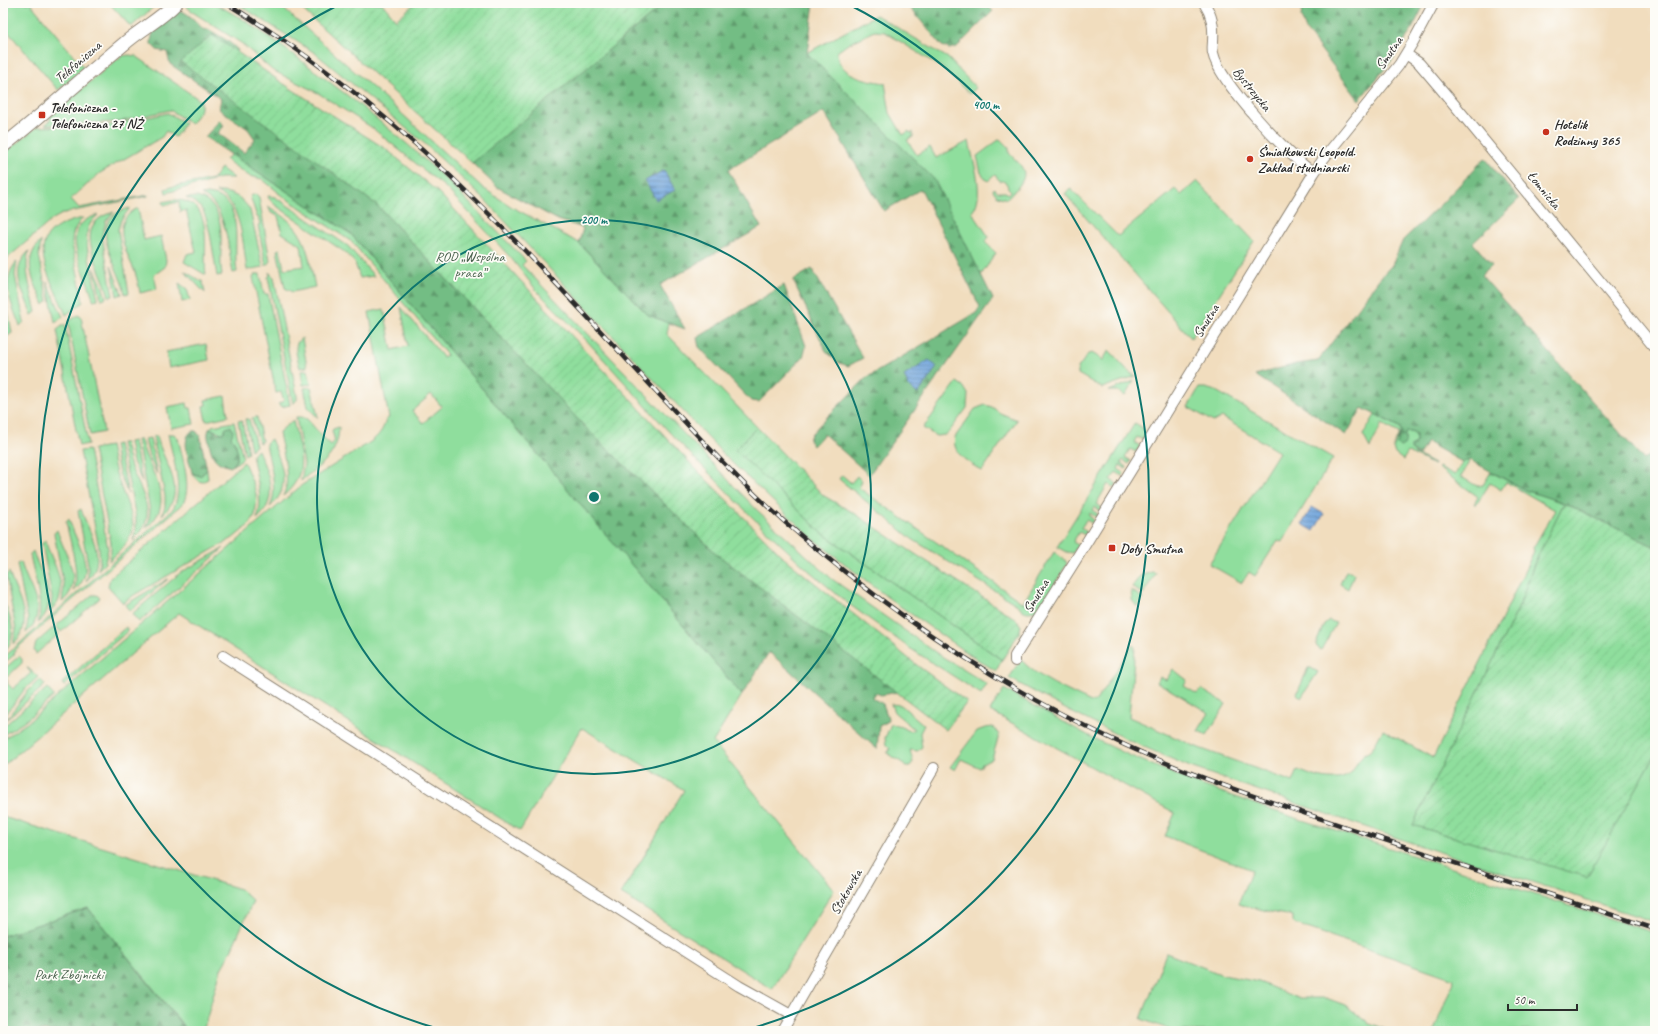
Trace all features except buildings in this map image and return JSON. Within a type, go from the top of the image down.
[{"type":"street","name":"Telefoniczna","points":[[3,146],[42,115],[127,41],[160,17],[176,3]]},
{"type":"street","name":"Bystrzycka","points":[[1204,3],[1212,18],[1213,53],[1221,74],[1243,102],[1279,142],[1306,168],[1314,173]]},
{"type":"street","name":"Smutna","points":[[1015,661],[1015,656],[1314,173],[1324,158],[1406,54],[1434,3]]},
{"type":"street","name":"Łomnicka","points":[[1406,54],[1419,63],[1458,109],[1655,348]]},
{"type":"street","points":[[223,656],[739,986],[791,1015]]},
{"type":"street","name":"Stokowska","points":[[782,1031],[934,768]]},
{"type":"green space","points":[[3,3],[32,3],[31,4],[84,68],[58,90],[3,26]]},
{"type":"green space","points":[[109,3],[158,3],[131,27]]},
{"type":"green space","points":[[186,3],[214,3],[246,21],[356,102],[406,143],[448,181],[526,261],[522,265],[757,510],[832,579],[938,654],[987,684],[981,694],[908,647],[846,602],[807,569],[752,517],[671,434],[588,342],[537,291],[511,258],[446,188],[371,127],[318,93],[272,70],[241,43],[194,13],[187,7]]},
{"type":"green space","points":[[236,3],[277,3],[483,188],[512,207],[579,243],[648,315],[669,322],[667,334],[757,427],[736,450],[821,532],[1002,660],[996,671],[964,651],[887,597],[812,538],[727,458],[486,201],[424,143],[315,53]]},
{"type":"green space","points":[[295,3],[382,3],[396,20],[415,3],[665,3],[472,163]]},
{"type":"green space","points":[[665,3],[814,3],[807,53],[934,179],[993,299],[869,475],[824,434],[813,446],[809,440],[811,434],[866,378],[976,313],[980,307],[921,189],[884,211],[824,112],[728,170],[761,227],[660,285],[685,329],[648,315],[579,243],[583,228],[558,220],[497,187],[472,163]]},
{"type":"green space","points":[[906,3],[985,3],[993,11],[957,47],[949,49],[942,46]]},
{"type":"green space","points":[[1303,3],[1425,3],[1412,29],[1394,58],[1359,100],[1306,30],[1301,17]]},
{"type":"green space","points":[[177,10],[189,15],[204,30],[208,29],[228,41],[238,50],[237,53],[212,35],[300,148],[377,205],[589,431],[718,555],[897,692],[881,695],[876,693],[872,698],[883,704],[888,718],[887,722],[879,726],[877,749],[769,652],[742,695],[351,234],[205,137],[220,120],[224,126],[218,133],[244,153],[255,139],[248,129],[219,109],[221,99],[170,64],[167,52],[157,50],[151,44],[153,32],[159,24]]},
{"type":"green space","points":[[876,15],[948,58],[976,88],[970,94],[941,67],[885,32],[875,31],[848,44],[837,52],[838,60],[847,71],[861,78],[885,83],[890,113],[903,135],[909,131],[910,133],[913,132],[913,137],[907,140],[917,155],[930,147],[936,158],[969,141],[978,188],[976,205],[972,212],[989,237],[985,242],[996,253],[981,275],[933,179],[807,53]]},
{"type":"green space","name":"ROD „Wspólna praca”","points":[[212,35],[293,90],[386,149],[439,193],[692,465],[785,559],[918,666],[967,702],[946,730],[718,555],[589,431],[377,205],[181,62]]},
{"type":"green space","points":[[122,56],[136,56],[201,101],[201,109],[191,124],[170,110],[118,122],[45,125],[51,119],[49,117],[116,60]]},
{"type":"green space","points":[[168,113],[185,123],[175,137],[166,131],[162,137],[100,173],[71,199],[79,208],[148,196],[64,213],[53,219],[3,262],[3,154],[37,127],[112,125]]},
{"type":"green space","points":[[1000,139],[1009,148],[1009,153],[1024,172],[1022,181],[1007,199],[997,196],[993,190],[994,188],[998,192],[1005,192],[1009,194],[1011,191],[1007,184],[1000,181],[995,175],[988,181],[981,173],[977,156]]},
{"type":"green space","points":[[231,154],[351,234],[742,695],[713,742],[834,890],[772,989],[621,894],[684,790],[582,728],[520,831],[179,613],[3,766],[3,739],[27,723],[302,485],[369,443],[378,435],[384,426],[386,419],[389,418],[369,312],[384,309],[392,350],[408,346],[401,307],[443,357],[447,355],[352,242],[278,193],[262,179],[249,176],[226,160]],"holes":[[[431,394],[442,407],[423,423],[412,411]]]},
{"type":"green space","points":[[1485,158],[1519,199],[1473,243],[1492,265],[1481,275],[1644,460],[1655,451],[1655,547],[1564,503],[1525,490],[1470,460],[1462,462],[1427,442],[1419,455],[1411,450],[1411,446],[1416,442],[1416,435],[1411,432],[1406,432],[1405,444],[1404,446],[1400,447],[1397,444],[1401,432],[1400,427],[1362,408],[1346,435],[1255,375],[1296,364],[1318,361],[1379,279],[1392,265],[1403,240],[1441,204]]},
{"type":"green space","points":[[221,168],[234,178],[220,178],[166,193],[165,189],[171,187],[213,179]]},
{"type":"green space","points":[[1197,181],[1254,241],[1191,338],[1065,194],[1070,188],[1118,236],[1175,189],[1181,195]]},
{"type":"green space","points":[[216,192],[236,196],[247,205],[250,210],[263,267],[247,270],[240,225],[236,214],[225,197]]},
{"type":"green space","points":[[208,194],[220,197],[228,204],[233,214],[236,237],[237,272],[233,273],[228,240],[221,217],[210,200],[201,195]]},
{"type":"green space","points":[[256,194],[259,197],[270,261],[266,266],[258,225],[260,224],[250,196]]},
{"type":"green space","points":[[268,196],[275,197],[348,246],[374,276],[360,278],[355,263],[346,253],[275,205]]},
{"type":"green space","points":[[197,197],[208,202],[215,209],[219,219],[221,230],[222,275],[217,276],[210,233],[203,211],[200,206],[186,198]]},
{"type":"green space","points":[[172,200],[186,202],[196,207],[201,216],[204,227],[206,275],[184,262],[187,254],[196,252],[186,210],[180,212],[179,202],[164,205],[163,202]]},
{"type":"green space","points":[[268,206],[287,219],[300,235],[310,260],[315,287],[292,292],[285,288],[277,250],[280,249],[284,269],[304,266],[301,245],[282,233],[278,216],[271,213]]},
{"type":"green space","points":[[130,208],[121,220],[118,230],[129,293],[125,294],[111,258],[107,245],[106,234],[108,223],[116,214]]},
{"type":"green space","points":[[138,208],[144,240],[161,236],[166,260],[165,267],[154,275],[157,289],[140,293],[135,272],[124,246],[122,237],[124,221],[129,214]]},
{"type":"green space","points":[[114,212],[106,221],[102,236],[113,296],[109,297],[96,261],[90,237],[93,226],[100,218]]},
{"type":"green space","points":[[98,215],[91,223],[87,233],[89,257],[98,299],[93,300],[77,252],[75,240],[78,229],[85,221]]},
{"type":"green space","points":[[83,218],[75,229],[72,243],[83,302],[66,315],[47,270],[43,256],[44,244],[50,233],[63,224]]},
{"type":"green space","points":[[41,241],[39,255],[48,301],[44,305],[31,272],[30,264],[31,257]]},
{"type":"green space","points":[[29,251],[27,266],[30,289],[36,312],[32,315],[22,290],[19,274],[19,267]]},
{"type":"green space","points":[[17,261],[15,275],[24,322],[20,326],[13,309],[8,285],[12,269]]},
{"type":"green space","points":[[111,266],[122,294],[117,296]]},
{"type":"green space","points":[[94,268],[102,285],[106,298],[101,299]]},
{"type":"green space","points":[[812,269],[863,358],[848,366],[837,362],[826,351],[793,280]]},
{"type":"green space","points":[[184,271],[203,282],[205,293]]},
{"type":"green space","points":[[269,272],[274,277],[297,396],[297,400],[293,404],[268,277],[270,276]]},
{"type":"green space","points":[[255,274],[260,274],[264,294],[268,294],[290,405],[281,407],[278,404],[284,401],[281,392],[276,393],[253,277]]},
{"type":"green space","points":[[47,282],[63,317],[55,322]]},
{"type":"green space","points":[[179,283],[187,289],[190,300],[182,302]]},
{"type":"green space","points":[[3,285],[12,333],[8,336],[3,325]]},
{"type":"green space","points":[[784,285],[806,346],[803,357],[759,402],[751,401],[699,347],[697,338]]},
{"type":"green space","points":[[78,315],[81,317],[104,432],[90,435],[68,322]]},
{"type":"green space","points":[[65,324],[88,444],[79,446],[57,330]]},
{"type":"green space","points":[[302,338],[307,367],[300,368],[296,348],[297,344]]},
{"type":"green space","points":[[206,344],[209,360],[169,368],[166,352]]},
{"type":"green space","points":[[1109,350],[1130,373],[1136,376],[1102,388],[1078,374],[1078,368],[1088,354],[1092,353],[1103,360]]},
{"type":"green space","points":[[308,370],[311,384],[303,385],[301,371]]},
{"type":"green space","points":[[1134,381],[1125,396],[1118,391],[1109,391]]},
{"type":"green space","points":[[957,382],[963,386],[968,394],[967,408],[949,432],[945,435],[936,436],[923,428]]},
{"type":"green space","points":[[311,387],[318,417],[308,407],[304,388]]},
{"type":"green space","points":[[1199,388],[1216,391],[1333,458],[1282,542],[1278,540],[1255,576],[1249,572],[1242,583],[1209,564],[1279,452],[1222,417],[1213,422],[1188,407]]},
{"type":"green space","points":[[225,396],[228,416],[206,421],[203,406],[206,405],[205,400]]},
{"type":"green space","points":[[187,403],[188,408],[191,408],[194,424],[171,428],[167,407]]},
{"type":"green space","points":[[985,405],[1017,420],[982,471],[962,457],[956,448],[955,437],[975,409]]},
{"type":"green space","points":[[1375,415],[1400,427],[1401,432],[1397,440],[1405,435],[1406,432],[1411,432],[1416,435],[1416,442],[1411,446],[1415,454],[1434,465],[1408,452],[1403,460],[1395,454],[1393,448],[1399,433],[1382,424],[1370,448],[1363,435]]},
{"type":"green space","points":[[257,417],[262,441],[259,443],[252,418]]},
{"type":"green space","points":[[296,417],[307,419],[330,445],[335,441],[332,431],[333,429],[339,427],[338,438],[332,453],[321,465],[301,481],[304,464]]},
{"type":"green space","points":[[245,419],[249,419],[256,446],[251,450]]},
{"type":"green space","points":[[242,420],[248,453],[245,455],[238,421]]},
{"type":"green space","points":[[293,420],[300,451],[300,470],[292,487],[283,496],[287,481],[286,464],[279,432]]},
{"type":"green space","points":[[234,422],[243,458],[233,466],[237,451],[235,443],[228,435],[209,429],[212,426]]},
{"type":"green space","points":[[1135,423],[1143,428],[1146,436],[1144,440],[1137,437],[1134,442],[1140,446],[1136,452],[1130,449],[1125,457],[1131,461],[1129,464],[1123,460],[1121,463],[1127,467],[1126,469],[1120,465],[1118,469],[1124,473],[1122,476],[1116,472],[1111,480],[1117,484],[1114,488],[1108,484],[1096,504],[1102,508],[1100,511],[1094,507],[1092,510],[1098,514],[1096,517],[1090,513],[1089,516],[1094,520],[1092,523],[1086,520],[1081,528],[1087,532],[1085,535],[1079,532],[1073,542],[1078,545],[1073,553],[1066,552],[1057,547]]},
{"type":"green space","points":[[231,426],[233,432],[231,437],[237,449],[237,456],[231,467],[221,464],[215,459],[211,452],[208,434],[209,429],[212,429],[217,433],[223,433],[226,428]]},
{"type":"green space","points":[[757,427],[824,496],[854,513],[1016,619],[1021,626],[1019,633],[1002,660],[821,532],[735,450]]},
{"type":"green space","points":[[192,431],[196,431],[200,436],[207,470],[200,476],[192,473],[186,445],[188,435]]},
{"type":"green space","points":[[168,434],[174,434],[178,438],[186,473],[187,490],[182,505],[15,650],[14,655],[3,664],[3,658],[172,510],[176,502],[178,483]]},
{"type":"green space","points":[[157,436],[169,467],[174,486],[174,496],[170,506],[162,515],[165,506],[165,496],[153,437]]},
{"type":"green space","points":[[150,438],[157,474],[149,457],[145,439]]},
{"type":"green space","points":[[271,439],[281,465],[283,483],[277,499],[270,507],[274,492],[266,443]]},
{"type":"green space","points":[[137,440],[141,440],[161,497],[160,507],[156,518],[146,528],[150,510]]},
{"type":"green space","points":[[134,441],[142,482],[133,462],[129,442]]},
{"type":"green space","points":[[121,443],[125,443],[130,464],[144,496],[147,513],[146,522],[141,531],[133,540],[136,529],[136,518]]},
{"type":"green space","points":[[118,444],[128,494],[119,473],[114,445]]},
{"type":"green space","points":[[110,446],[116,473],[133,524],[132,532],[128,540],[121,550],[109,561],[111,543],[93,449]]},
{"type":"green space","points":[[89,450],[108,549],[105,563],[98,570],[100,562],[99,548],[80,451]]},
{"type":"green space","points":[[258,450],[268,477],[270,494],[264,511],[257,519],[260,495],[252,455]]},
{"type":"green space","points":[[1470,460],[1461,477],[1477,486],[1483,485],[1491,472],[1525,490],[1564,503],[1534,564],[1519,607],[1413,825],[1587,876],[1655,755],[1655,922],[1412,843],[1190,767],[1126,739],[1069,711],[1009,678],[1021,660],[1036,673],[1054,684],[1091,702],[1095,702],[1133,645],[1135,647],[1129,717],[1199,748],[1293,782],[1298,770],[1317,777],[1331,779],[1338,779],[1350,774],[1363,755],[1372,749],[1383,730],[1433,758],[1501,621],[1534,551],[1533,548],[1555,510],[1506,482],[1501,490],[1490,483],[1477,504],[1474,504],[1478,497],[1477,496],[1438,468],[1439,467],[1455,475],[1462,462]]},
{"type":"green space","points":[[244,462],[254,486],[257,498],[255,515],[250,524],[233,538],[134,595],[123,603],[108,586],[110,578]]},
{"type":"green space","points":[[207,470],[208,479],[202,482],[198,481],[192,473],[200,476]]},
{"type":"green space","points":[[842,475],[851,483],[857,476],[862,481],[859,488],[1023,603],[1054,552],[1065,560],[1067,564],[1039,609],[1025,612],[1019,606],[912,539],[839,479]]},
{"type":"green space","points":[[1564,503],[1655,547],[1655,755],[1587,877],[1413,825],[1519,607],[1534,564]]},
{"type":"green space","points":[[81,509],[92,536],[97,555],[93,573],[86,581],[88,576],[88,564],[78,511]]},
{"type":"green space","points":[[69,519],[84,556],[85,566],[85,574],[81,583],[74,591],[76,575],[66,522]]},
{"type":"green space","points":[[57,530],[73,576],[69,594],[62,602],[64,587],[54,533]]},
{"type":"green space","points":[[45,540],[61,586],[57,604],[50,612],[52,598],[42,543]]},
{"type":"green space","points":[[224,548],[139,622],[132,614],[180,573]]},
{"type":"green space","points":[[33,551],[44,578],[49,597],[45,615],[38,623],[40,615],[39,598],[30,554]]},
{"type":"green space","points":[[21,562],[32,589],[37,608],[37,616],[33,625],[26,633],[28,619],[17,564]]},
{"type":"green space","points":[[1346,571],[1350,571],[1354,574],[1348,589],[1340,584]]},
{"type":"green space","points":[[9,572],[23,609],[24,618],[20,636],[13,644],[16,630],[6,575]]},
{"type":"green space","points":[[1151,572],[1156,573],[1143,594],[1132,587],[1140,576]]},
{"type":"green space","points":[[168,579],[130,611],[125,605]]},
{"type":"green space","points":[[1131,590],[1143,598],[1137,607],[1132,600]]},
{"type":"green space","points":[[92,595],[97,595],[100,598],[61,632],[56,626]]},
{"type":"green space","points":[[3,600],[11,620],[12,634],[8,647],[3,653]]},
{"type":"green space","points":[[1329,620],[1336,623],[1321,650],[1316,644],[1324,624]]},
{"type":"green space","points":[[126,627],[128,631],[64,686],[62,683]]},
{"type":"green space","points":[[53,628],[59,634],[36,654],[34,650],[36,643]]},
{"type":"green space","points":[[19,656],[22,659],[22,663],[6,678],[7,683],[13,689],[31,673],[27,668],[38,677],[25,689],[3,718],[3,670]]},
{"type":"green space","points":[[1308,668],[1318,672],[1301,698],[1297,694]]},
{"type":"green space","points":[[1173,669],[1187,680],[1184,686],[1197,694],[1201,689],[1226,704],[1207,735],[1198,731],[1209,713],[1157,682],[1160,677],[1166,680]]},
{"type":"green space","points":[[40,679],[45,685],[5,721],[27,692]]},
{"type":"green space","points":[[47,688],[54,696],[24,722],[3,735],[3,727]]},
{"type":"green space","points":[[1004,689],[1093,738],[1193,782],[1274,811],[1655,933],[1655,1031],[1434,1031],[1454,979],[1293,923],[1293,916],[1238,904],[1252,870],[1165,836],[1175,813],[990,711]]},
{"type":"green space","points":[[891,704],[901,705],[924,725],[920,733],[922,747],[918,751],[910,750],[913,762],[910,766],[907,766],[887,753],[890,749],[886,745],[885,738],[891,724],[910,731],[914,729],[894,712]]},
{"type":"green space","points":[[993,727],[999,735],[992,759],[982,764],[980,768],[961,759],[955,770],[950,767],[977,731]]},
{"type":"green space","points":[[3,817],[240,889],[253,901],[229,955],[221,969],[204,1028],[187,1030],[88,908],[3,936]]},
{"type":"green space","name":"Park Zbójnicki","points":[[88,908],[186,1030],[204,1028],[205,1031],[3,1031],[3,936]]},
{"type":"green space","points":[[1166,953],[1223,975],[1259,982],[1297,998],[1326,998],[1345,1005],[1369,1023],[1390,1031],[1174,1031],[1141,1019]]},
{"type":"water","points":[[664,170],[675,190],[656,200],[645,181]]},
{"type":"water","points":[[929,360],[937,367],[918,394],[909,387],[904,376]]},
{"type":"water","points":[[1312,507],[1324,514],[1314,531],[1302,524]]},
{"type":"railway","points":[[226,3],[294,47],[358,96],[420,148],[478,203],[527,253],[726,466],[786,523],[824,555],[901,614],[983,669],[1025,694],[1112,739],[1208,780],[1655,929]]},
{"type":"place","name":"Telefoniczna - Telefoniczna 27 NŻ","points":[[42,115]]},
{"type":"place","name":"Hotelik Rodzinny 365","points":[[1546,132]]},
{"type":"place","name":"Śmiałkowski Leopold. Zakład studniarski","points":[[1250,159]]},
{"type":"place","name":"Doły Smutna","points":[[1112,548]]}]
